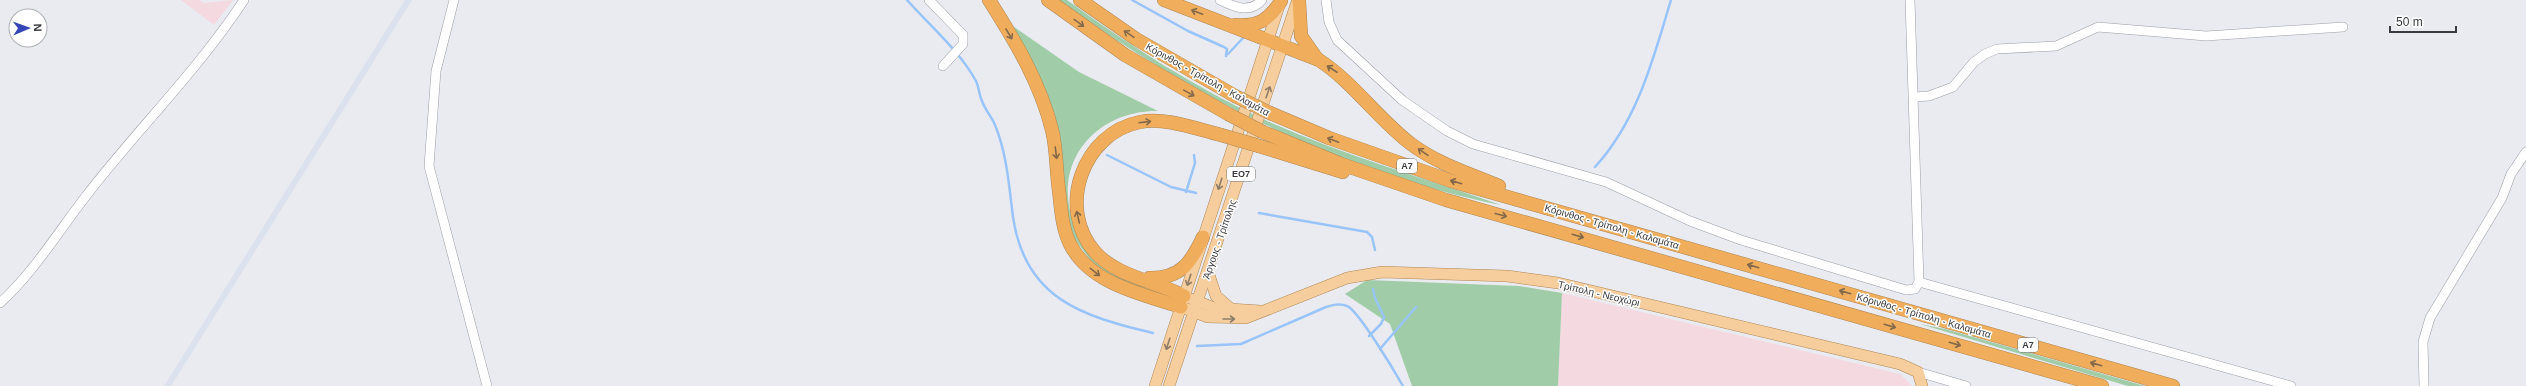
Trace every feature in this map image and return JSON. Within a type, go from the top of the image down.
[{"type":"highway","points":[[989,0],[1034,76],[1044,103],[1056,151],[1062,217],[1074,249],[1101,276],[1132,291],[1182,302]]},
{"type":"highway","name":"Κόρινθος - Τρίπολη - Καλαμάτα","points":[[1048,0],[1125,55],[1228,114],[1263,132],[1322,157],[1446,200],[2102,386]]},
{"type":"highway","name":"Κόρινθος - Τρίπολη - Καλαμάτα","points":[[1080,0],[1142,42],[1235,96],[1270,113],[1385,159],[1451,181],[2172,386]]},
{"type":"highway","points":[[1164,0],[1230,24],[1318,60],[1339,73],[1409,142],[1426,154],[1547,208]]},
{"type":"highway","points":[[1230,24],[1255,25],[1262,22],[1268,18],[1281,0]]},
{"type":"highway","points":[[1298,0],[1301,36],[1318,60]]},
{"type":"highway","points":[[1182,302],[1143,278],[1109,265],[1094,252],[1083,233],[1077,199],[1087,162],[1094,150],[1112,134],[1140,122],[1166,123],[1221,135],[1357,177],[1397,183]]},
{"type":"highway","points":[[1143,278],[1167,278],[1183,270],[1192,258],[1203,237]]},
{"type":"main road","name":"Άργους - Τρίπολης","points":[[1155,386],[1281,0]]},
{"type":"main road","name":"Άργους - Τρίπολης","points":[[1169,386],[1284,47],[1298,0]]},
{"type":"main road","points":[[1208,272],[1216,296],[1231,309]]},
{"type":"main road","name":"Τρίπολη - Νεοχώρι","points":[[1196,307],[1208,317],[1228,319],[1246,318],[1359,275],[1408,273],[1507,276],[1558,284],[1624,298],[1900,364],[1918,372]]},
{"type":"main road","points":[[1182,302],[1196,307]]},
{"type":"main road","name":"Τρίπολη - Νεοχώρι","points":[[1196,307],[1263,311]]},
{"type":"main road","points":[[1918,372],[1922,386]]},
{"type":"street","points":[[0,303],[41,258],[86,196],[223,31],[244,0]]},
{"type":"street","points":[[454,0],[436,71],[429,166],[487,386]]},
{"type":"street","points":[[928,0],[963,36],[963,44],[943,66]]},
{"type":"street","points":[[1220,0],[1247,9],[1253,8],[1262,0]]},
{"type":"street","points":[[1326,0],[1329,22],[1337,40],[1402,100],[1441,127],[1473,144],[1606,182],[1690,221],[1771,249],[1898,288],[1911,290],[1919,282],[1910,0]]},
{"type":"street","points":[[1914,97],[1929,96],[1953,87],[1979,58],[1997,49],[2056,46],[2098,27],[2206,36],[2343,27]]},
{"type":"street","points":[[2424,386],[2423,342],[2430,318],[2502,198],[2511,174],[2526,152]]},
{"type":"street","points":[[1919,282],[2291,386]]},
{"type":"street","points":[[1918,372],[1966,386]]},
{"type":"shaded area","points":[[181,0],[199,0],[204,3],[233,0],[214,25]]},
{"type":"shaded area","points":[[405,0],[412,0],[171,386],[164,386]]},
{"type":"shaded area","points":[[1562,293],[1900,374],[1912,386],[1558,386]]},
{"type":"green space","points":[[1059,0],[1067,0],[1139,50],[1215,95],[1267,121],[1325,145],[1383,166],[1501,205],[1441,191],[1383,173],[1325,151],[1269,126],[1214,99],[1161,68],[1109,35]]},
{"type":"green space","points":[[1007,22],[1079,72],[1158,111],[1138,113],[1119,118],[1102,127],[1088,139],[1077,154],[1070,171],[1068,190],[1073,223],[1078,236],[1083,242],[1166,292],[1164,298],[1132,287],[1094,265],[1068,230],[1057,150]]},
{"type":"green space","points":[[1367,280],[1519,286],[1562,293],[1558,386],[1412,386],[1390,324],[1345,294]]},
{"type":"green space","points":[[1920,324],[1945,329],[2145,386],[2128,386]]},
{"type":"waterway","points":[[907,0],[953,49],[976,81],[981,99],[994,122],[999,136],[1007,170],[1013,217],[1020,245],[1030,267],[1044,285],[1061,299],[1081,310],[1103,319],[1153,333]]},
{"type":"waterway","points":[[1132,0],[1188,31],[1224,47],[1227,49],[1226,56]]},
{"type":"waterway","points":[[1595,167],[1610,149],[1633,109],[1658,44],[1671,0]]},
{"type":"waterway","points":[[1228,54],[1243,38]]},
{"type":"waterway","points":[[1107,155],[1171,187],[1196,193]]},
{"type":"waterway","points":[[1186,192],[1195,163],[1194,155]]},
{"type":"waterway","points":[[1259,213],[1367,232],[1372,237],[1375,250]]},
{"type":"waterway","points":[[1369,336],[1381,324],[1384,317],[1375,298],[1373,289]]},
{"type":"waterway","points":[[1197,346],[1241,344],[1326,307],[1344,305],[1352,310],[1359,318],[1403,386]]},
{"type":"waterway","points":[[1380,349],[1416,307]]}]
